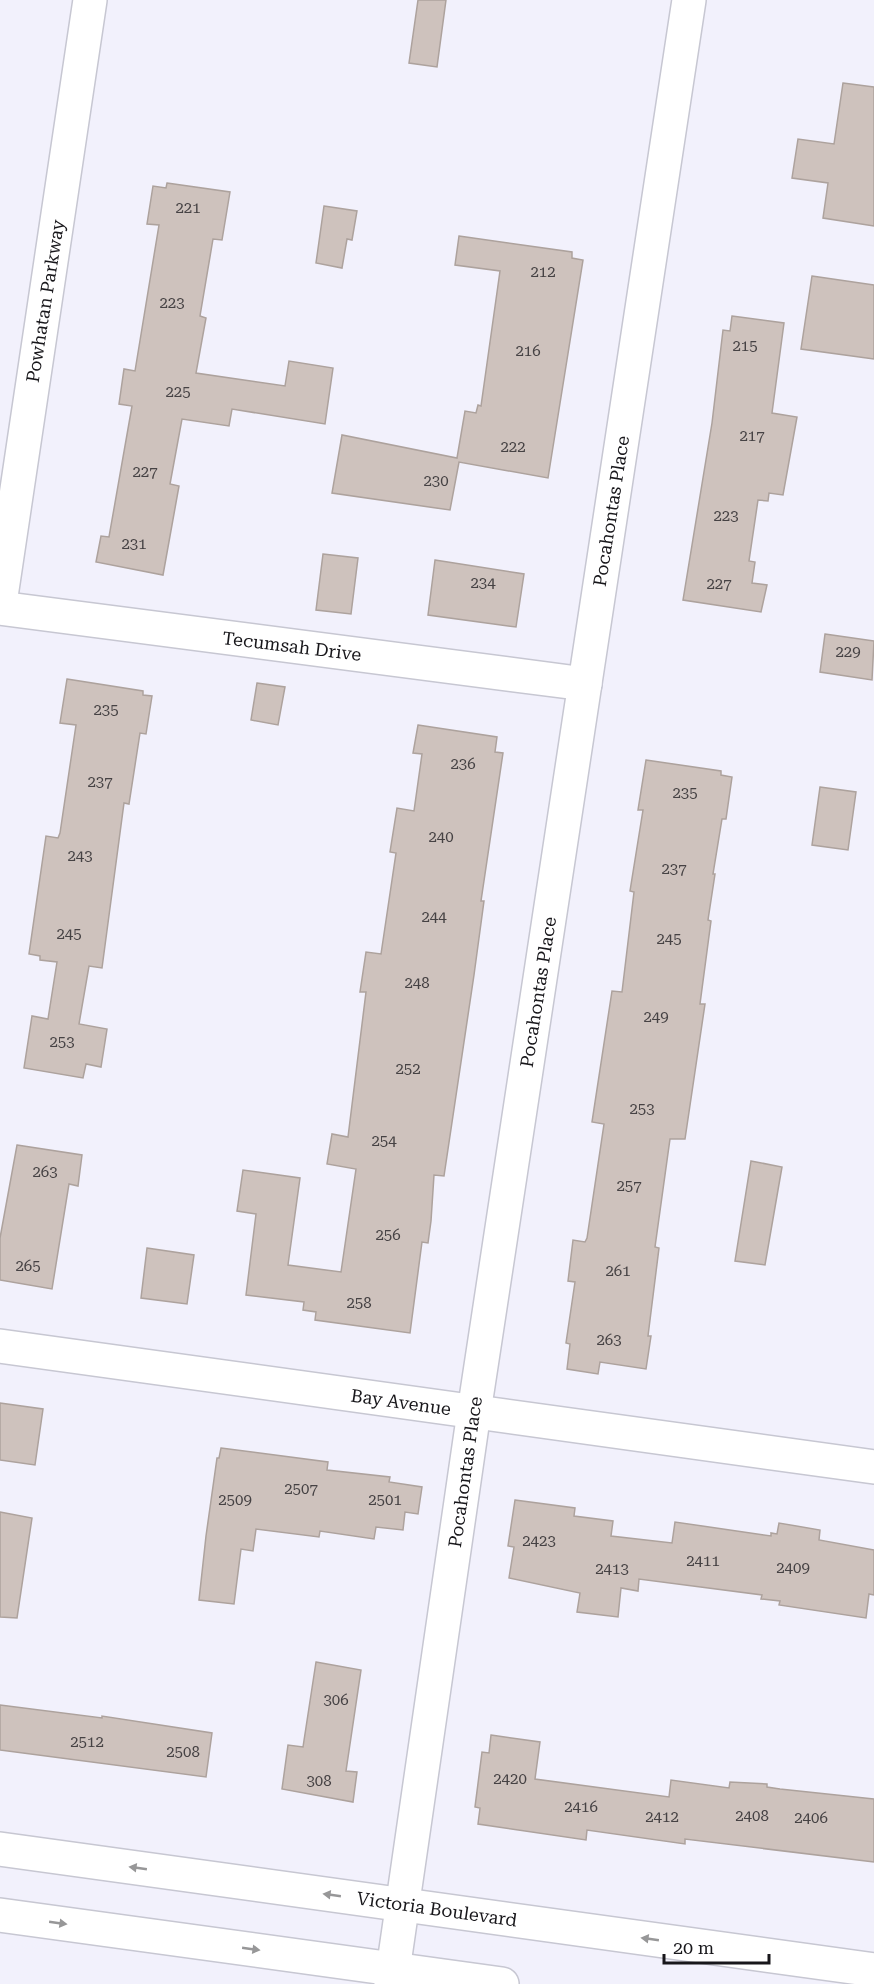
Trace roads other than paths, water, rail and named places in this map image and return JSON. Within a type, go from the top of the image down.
[{"type":"street","name":"Powhatan Parkway","points":[[0,603],[90,0]]},
{"type":"street","name":"Pocahontas Place","points":[[392,1976],[474,1412],[689,0]]},
{"type":"street","name":"Tecumsah Drive","points":[[0,608],[585,684]]},
{"type":"street","name":"Bay Avenue","points":[[0,1346],[874,1467]]},
{"type":"street","name":"Victoria Boulevard","points":[[0,1849],[874,1970]]},
{"type":"street","points":[[0,1915],[392,1976],[502,1984]]}]
